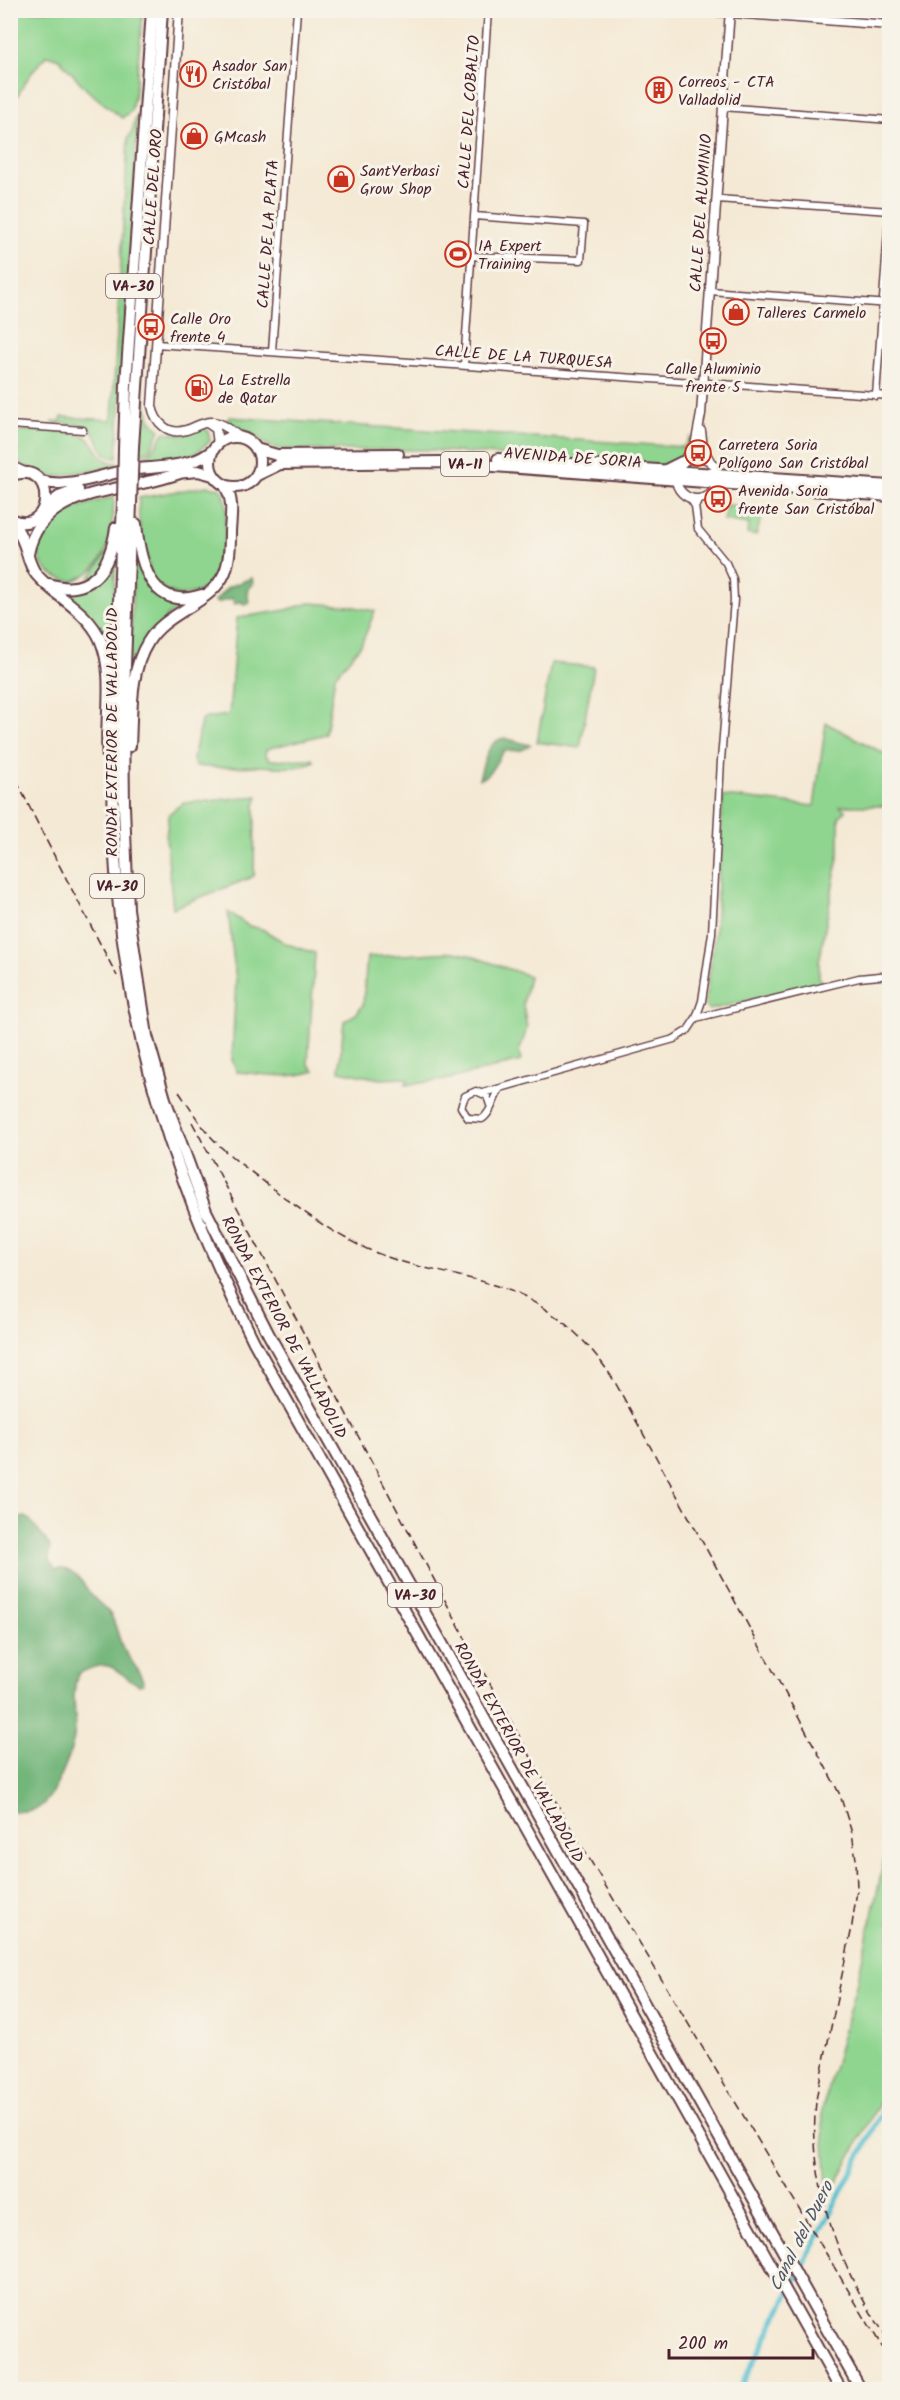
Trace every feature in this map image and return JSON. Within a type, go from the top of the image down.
[{"type":"highway","name":"RONDA EXTERIOR DE VALLADOLID","points":[[151,98],[152,10]]},
{"type":"highway","name":"RONDA EXTERIOR DE VALLADOLID","points":[[162,10],[151,98],[126,384],[129,448],[112,785],[119,907],[129,986],[152,1085],[178,1168],[214,1258],[254,1342],[842,2390]]},
{"type":"highway","points":[[10,476],[27,473],[51,484],[184,464],[199,459],[230,438],[241,438]]},
{"type":"highway","name":"VA-11","points":[[241,438],[256,449]]},
{"type":"highway","points":[[213,475],[210,462],[216,447]]},
{"type":"highway","points":[[256,449],[260,460],[257,475]]},
{"type":"highway","name":"AVENIDA DE SORIA","points":[[256,449],[277,455],[439,454],[663,471],[676,476]]},
{"type":"highway","points":[[663,471],[684,460]]},
{"type":"highway","name":"AVENIDA DE SORIA","points":[[257,475],[280,464],[440,462],[676,476],[716,472],[890,496]]},
{"type":"highway","points":[[28,557],[34,534],[46,519],[69,501],[90,493],[148,482],[183,472]]},
{"type":"highway","points":[[11,519],[28,521],[40,514],[59,496],[79,490],[183,472],[202,472],[213,475],[225,486],[231,498],[232,512]]},
{"type":"highway","points":[[716,472],[890,486]]},
{"type":"highway","name":"VA-11","points":[[246,485],[257,475]]},
{"type":"highway","points":[[41,481],[47,494],[44,508]]},
{"type":"highway","points":[[225,486],[235,488],[246,485]]},
{"type":"highway","points":[[124,806],[134,682],[140,659],[148,642],[163,623],[213,589],[226,570],[232,512],[235,500],[246,485]]},
{"type":"highway","name":"RONDA EXTERIOR DE VALLADOLID","points":[[127,503],[123,720],[128,909],[147,1036],[165,1099],[206,1211],[237,1276],[275,1345],[861,2390]]},
{"type":"highway","points":[[46,583],[71,588],[83,586],[93,580],[102,571],[127,503],[135,511],[138,546],[144,570],[153,584],[166,594],[183,597],[199,596],[213,589]]},
{"type":"highway","points":[[11,519],[24,543],[32,569],[83,615],[100,639],[105,656],[107,678],[106,743],[112,785]]},
{"type":"highway","points":[[24,543],[28,521]]},
{"type":"street","name":"CALLE DEL ORO","points":[[179,10],[152,400],[156,418],[165,427],[176,431],[187,430],[204,423]]},
{"type":"street","name":"CALLE DE LA PLATA","points":[[272,351],[297,10]]},
{"type":"street","name":"CALLE DEL COBALTO","points":[[464,365],[488,10]]},
{"type":"street","points":[[693,10],[890,25]]},
{"type":"street","name":"CALLE DEL ALUMINIO","points":[[716,472],[703,448],[701,419],[730,12]]},
{"type":"street","points":[[723,106],[890,120]]},
{"type":"street","points":[[717,199],[889,211]]},
{"type":"street","points":[[876,396],[886,304],[890,202]]},
{"type":"street","points":[[471,256],[581,260],[583,242],[584,224],[474,216]]},
{"type":"street","points":[[710,291],[886,304]]},
{"type":"street","name":"CALLE DE LA TURQUESA","points":[[156,344],[890,396]]},
{"type":"street","name":"CALLE DEL ALUMINIO","points":[[676,476],[684,460],[694,448],[701,419]]},
{"type":"street","points":[[204,423],[218,423],[241,438]]},
{"type":"street","points":[[204,423],[216,429],[216,447]]},
{"type":"street","points":[[10,425],[83,430]]},
{"type":"street","points":[[684,460],[699,457],[716,472],[714,491],[698,502]]},
{"type":"street","points":[[10,465],[27,473]]},
{"type":"street","points":[[676,476],[679,489],[698,502]]},
{"type":"street","points":[[499,1090],[488,1113],[482,1119],[473,1120],[464,1114],[461,1104],[465,1096],[472,1092],[483,1093],[499,1090],[674,1039],[688,1030],[696,1018],[702,1001],[712,933],[721,760],[734,600],[732,579],[726,563],[698,529],[698,502]]},
{"type":"street","points":[[696,1018],[858,978],[890,975]]},
{"type":"street","points":[[483,1093],[490,1105]]},
{"type":"green space","points":[[11,11],[143,11],[135,93],[131,111],[122,118],[87,90],[59,59],[47,55],[26,81],[14,103],[12,128],[16,145],[11,149]]},
{"type":"green space","points":[[138,115],[117,458],[103,451],[89,428],[76,424],[52,422],[61,421],[62,417],[112,420],[128,138]]},
{"type":"green space","points":[[144,398],[150,419],[160,430],[150,450],[140,455]]},
{"type":"green space","points":[[229,417],[684,447],[691,438],[687,450],[679,458],[658,466],[428,450],[288,450],[266,444],[227,420]]},
{"type":"green space","points":[[204,428],[208,431],[210,441],[195,454],[140,462],[140,458],[152,451],[165,432],[184,435]]},
{"type":"green space","points":[[28,430],[66,432],[85,436],[90,439],[102,456],[110,462],[117,463],[116,466],[53,477],[11,460],[11,433]]},
{"type":"green space","points":[[207,486],[221,488],[226,503],[222,563],[212,582],[205,588],[187,594],[177,594],[160,586],[151,575],[140,530],[139,498]]},
{"type":"green space","points":[[114,497],[110,536],[102,558],[95,567],[73,581],[59,578],[49,572],[42,564],[39,545],[50,525],[73,509]]},
{"type":"green space","points":[[727,505],[765,508],[756,535],[747,534],[749,524],[723,520]]},
{"type":"green space","points":[[116,540],[112,672],[108,654],[58,591],[81,590]]},
{"type":"green space","points":[[135,540],[155,590],[193,599],[167,616],[133,674],[129,677]]},
{"type":"green space","points":[[252,578],[253,584],[247,591],[249,603],[243,604],[241,601],[235,604],[232,598],[217,603],[215,601],[228,587]]},
{"type":"green space","points":[[310,603],[350,606],[375,611],[361,645],[335,676],[326,734],[270,748],[265,754],[270,760],[312,759],[314,761],[293,767],[196,766],[193,760],[201,721],[205,718],[229,715],[237,618],[286,610]]},
{"type":"green space","points":[[551,663],[594,667],[580,748],[537,742]]},
{"type":"green space","points":[[826,723],[889,756],[889,806],[840,806],[846,811],[839,817],[839,852],[819,962],[819,978],[822,983],[709,1010],[705,1005],[715,933],[723,796],[814,806]]},
{"type":"green space","points":[[504,738],[530,745],[522,750],[504,751],[490,772],[479,779],[484,761],[493,744]]},
{"type":"green space","points":[[258,796],[255,806],[254,875],[173,908],[166,837],[169,814],[183,803]]},
{"type":"green space","points":[[228,912],[249,926],[262,929],[287,944],[315,953],[308,1063],[314,1071],[286,1076],[237,1072],[232,1060],[236,980]]},
{"type":"green space","points":[[454,952],[529,976],[523,1004],[527,1028],[519,1052],[521,1061],[449,1079],[405,1085],[408,1080],[404,1078],[380,1079],[339,1071],[344,1021],[356,1014],[363,1005],[367,957]]},
{"type":"green space","points":[[26,1517],[50,1546],[49,1560],[55,1569],[69,1570],[74,1573],[110,1614],[123,1648],[144,1684],[139,1685],[117,1670],[105,1666],[98,1666],[78,1674],[74,1695],[74,1738],[57,1784],[38,1808],[11,1812],[11,1525],[18,1518]]},
{"type":"green space","points":[[889,1838],[889,2084],[830,2195],[827,2188],[822,2110],[858,1978]]},
{"type":"waterway","name":"Canal del Duero","points":[[739,2390],[890,2097]]},
{"type":"railway","points":[[10,768],[117,976]]},
{"type":"railway","points":[[179,1092],[204,1128],[225,1151],[320,1223],[350,1241],[382,1255],[487,1283],[526,1298],[577,1334],[616,1384],[824,1764],[840,1795],[852,1833],[857,1890],[851,1932],[817,2094],[816,2159],[830,2224],[842,2256],[872,2315],[890,2341]]},
{"type":"railway","points":[[192,1122],[475,1657],[569,1825],[890,2360]]},
{"type":"place","name":"Asador San Cristóbal","points":[[193,74]]},
{"type":"place","name":"Correos - CTA Valladolid","points":[[659,90]]},
{"type":"place","name":"GMcash","points":[[194,136]]},
{"type":"place","name":"SantYerbasi Grow Shop","points":[[341,179]]},
{"type":"place","name":"IA Expert Training","points":[[458,254]]},
{"type":"place","name":"Talleres Carmelo","points":[[736,312]]},
{"type":"place","name":"Calle Oro frente 4","points":[[151,327]]},
{"type":"place","name":"Calle Aluminio frente 5","points":[[713,341]]},
{"type":"place","name":"La Estrella de Qatar","points":[[199,388]]},
{"type":"place","name":"Carretera Soria Polígono San Cristóbal","points":[[698,453]]},
{"type":"place","name":"Avenida Soria frente San Cristóbal","points":[[718,499]]}]
